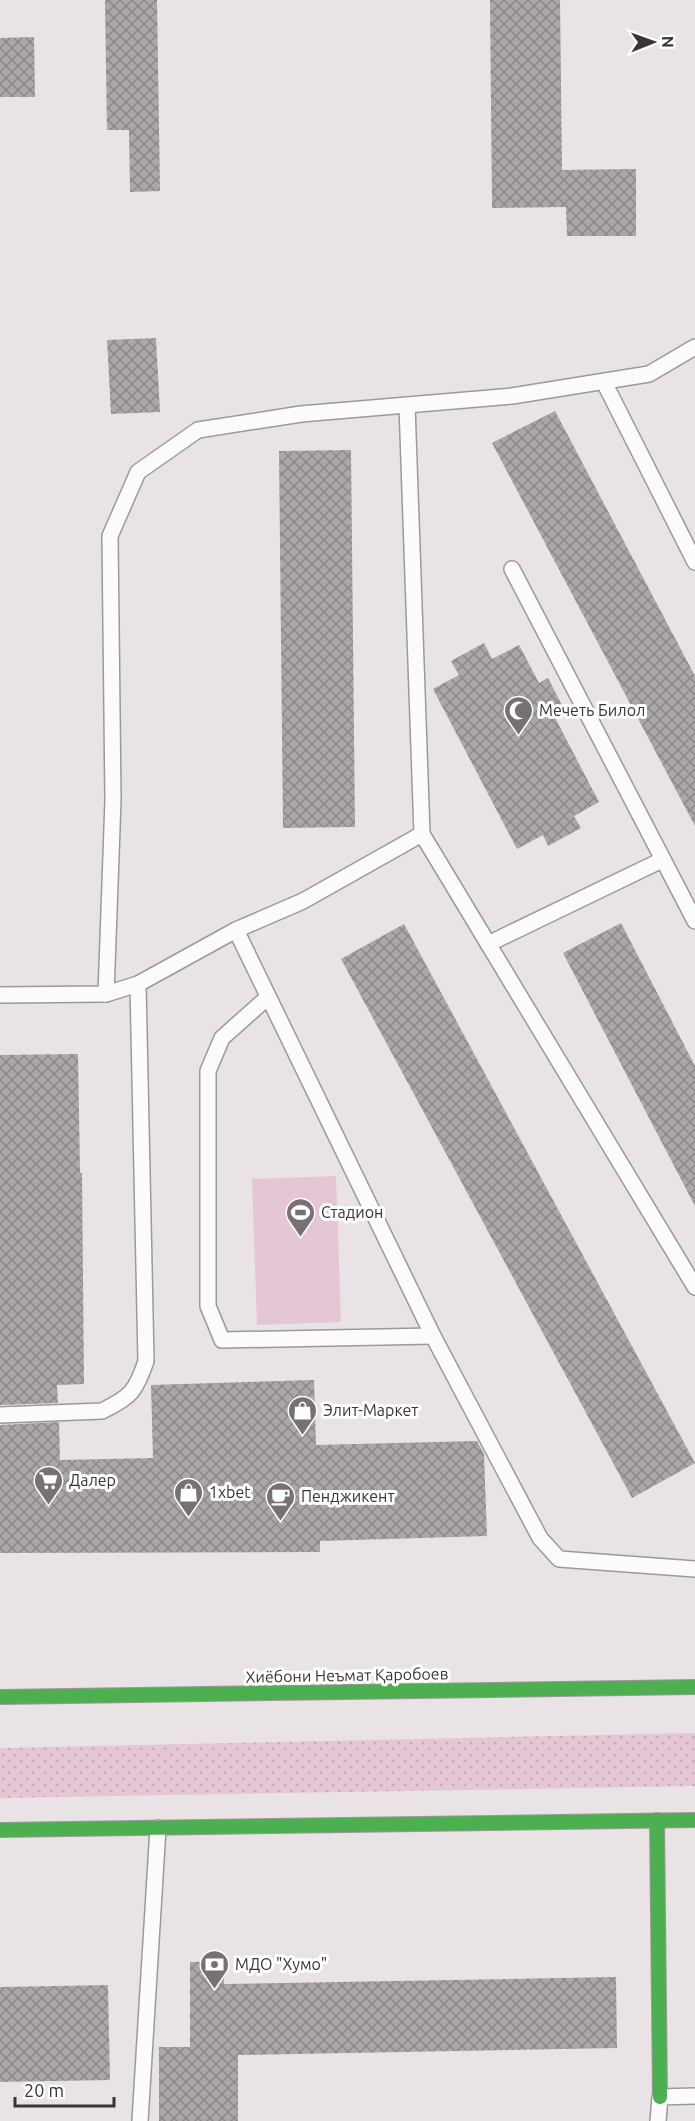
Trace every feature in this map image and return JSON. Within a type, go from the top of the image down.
[{"type":"main road","name":"Хиёбони Неъмат Қаробоев","points":[[0,1697],[695,1687]]},
{"type":"main road","points":[[657,1820],[660,2097]]},
{"type":"main road","points":[[0,1830],[695,1820]]},
{"type":"lane","points":[[106,994],[113,800],[110,536],[138,472],[198,430],[301,414],[512,396],[649,374],[695,347]]},
{"type":"lane","points":[[606,386],[695,562]]},
{"type":"lane","points":[[406,405],[422,834],[695,1287]]},
{"type":"lane","points":[[513,569],[695,921]]},
{"type":"lane","points":[[0,995],[106,994],[138,984],[236,930],[303,902],[422,834]]},
{"type":"lane","points":[[489,945],[662,860]]},
{"type":"lane","points":[[236,930],[433,1336],[540,1538],[559,1559],[695,1569]]},
{"type":"lane","points":[[0,1415],[102,1411],[136,1389],[146,1361],[138,984]]},
{"type":"lane","points":[[268,997],[222,1038],[208,1071],[208,1306],[222,1340],[433,1336]]},
{"type":"lane","points":[[140,2121],[158,1828]]},
{"type":"lane","points":[[658,2121],[660,2097],[695,2096]]},
{"type":"shaded area","points":[[336,1176],[341,1322],[257,1325],[252,1179]]},
{"type":"shaded area","points":[[695,1733],[695,1786],[0,1798],[0,1748]]},
{"type":"building","points":[[105,0],[157,0],[160,191],[130,192],[129,130],[107,130]]},
{"type":"building","points":[[490,0],[560,0],[562,170],[636,169],[636,236],[567,236],[566,207],[492,208]]},
{"type":"building","points":[[34,37],[35,97],[0,97],[0,38]]},
{"type":"building","points":[[156,338],[160,412],[111,414],[107,340]]},
{"type":"building","points":[[555,411],[695,676],[695,826],[492,443]]},
{"type":"building","points":[[351,450],[355,827],[283,828],[279,451]]},
{"type":"building","points":[[484,643],[492,659],[519,645],[539,683],[548,678],[563,707],[552,712],[599,802],[574,816],[581,828],[548,846],[543,835],[517,849],[433,689],[459,675],[451,661]]},
{"type":"building","points":[[621,923],[695,1066],[695,1206],[563,953]]},
{"type":"building","points":[[404,924],[695,1463],[632,1498],[341,959]]},
{"type":"building","points":[[78,1054],[80,1173],[82,1173],[84,1384],[57,1385],[58,1403],[0,1405],[0,1055]]},
{"type":"building","points":[[314,1380],[316,1445],[477,1441],[484,1454],[487,1536],[320,1541],[320,1552],[0,1553],[0,1425],[59,1422],[60,1460],[153,1458],[151,1385]]},
{"type":"building","points":[[224,1961],[224,1984],[616,1977],[617,2048],[238,2055],[238,2121],[159,2121],[159,2047],[190,2047],[190,1962]]},
{"type":"building","points":[[108,1985],[110,2080],[0,2082],[0,1987]]},
{"type":"traffic: fast","points":[[0,1697],[695,1687]]},
{"type":"traffic: fast","points":[[657,1820],[660,2097]]},
{"type":"traffic: fast","points":[[0,1830],[695,1820]]},
{"type":"place","name":"Мечеть Билол","points":[[518,736]]},
{"type":"place","name":"Стадион","points":[[300,1238]]},
{"type":"place","name":"Элит-Маркет","points":[[302,1436]]},
{"type":"place","name":"Далер","points":[[48,1506]]},
{"type":"place","name":"1xbet","points":[[188,1518]]},
{"type":"place","name":"Пенджикент","points":[[280,1522]]},
{"type":"place","name":"МДО \"Хумо\"","points":[[214,1990]]}]
